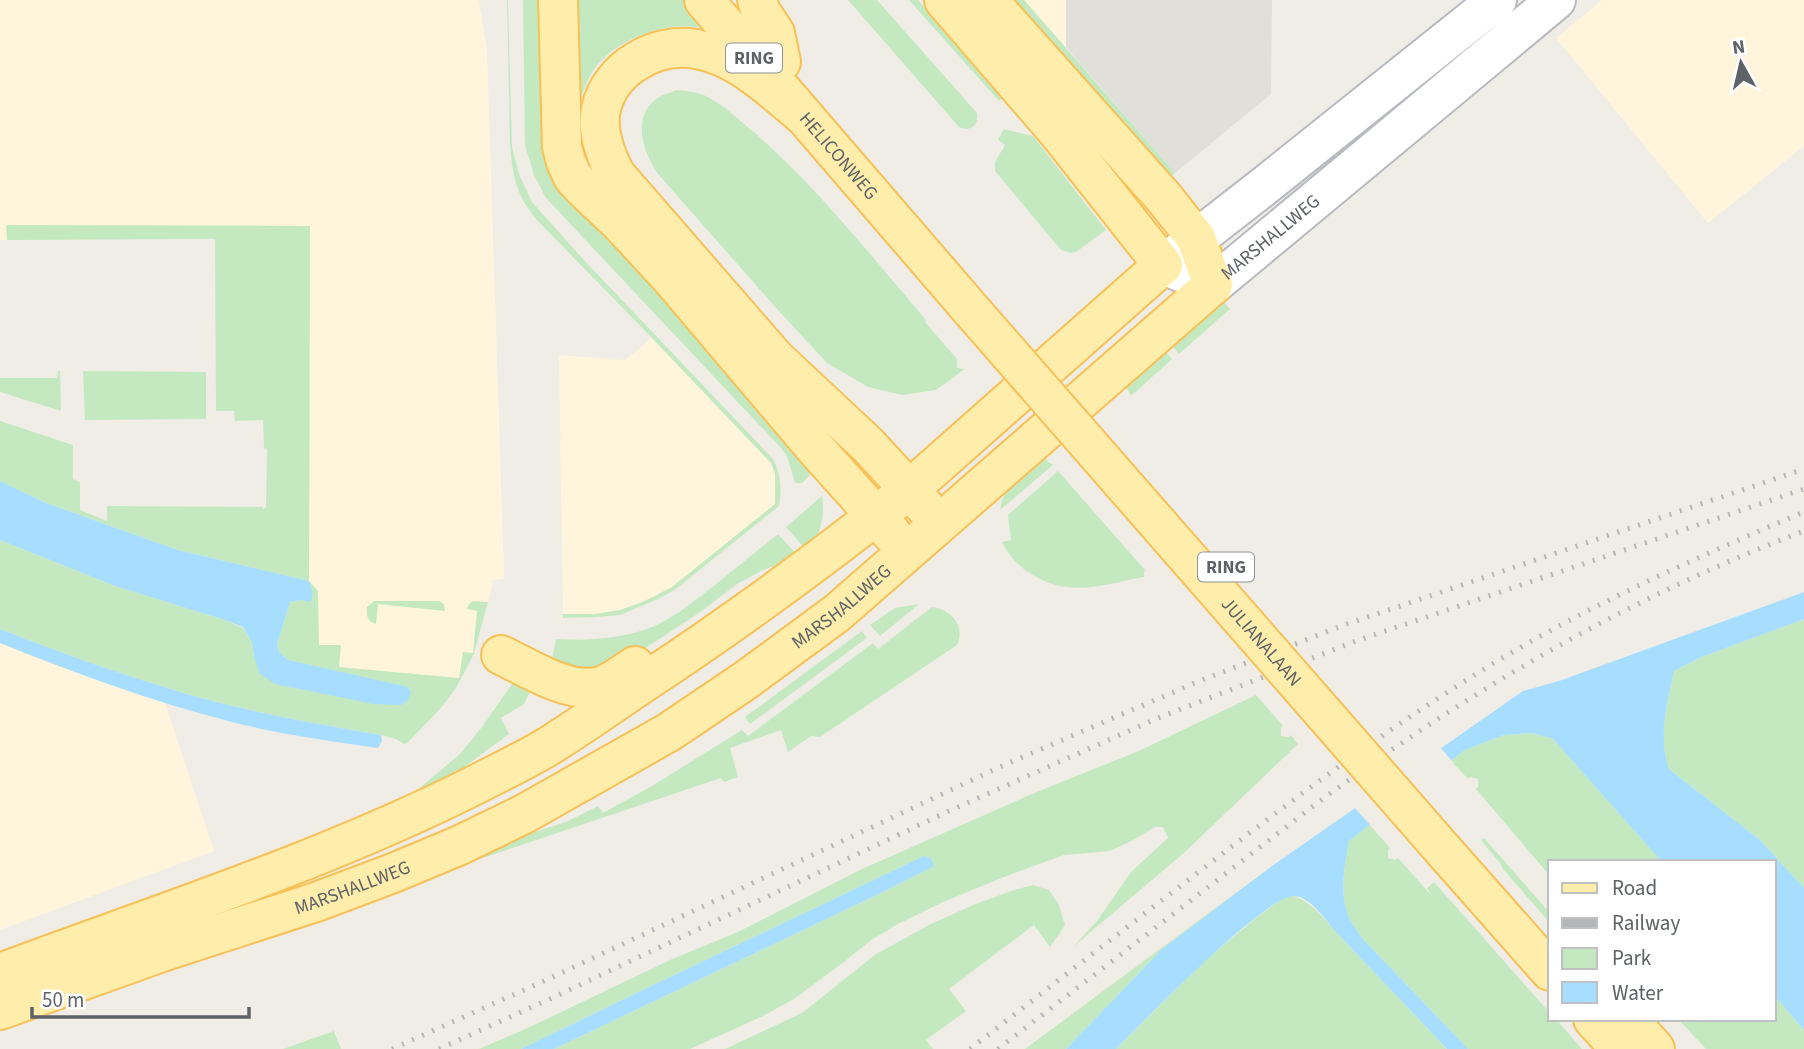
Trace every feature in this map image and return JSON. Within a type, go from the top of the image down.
[{"type":"main road","points":[[558,0],[561,132],[566,162],[573,177],[670,277],[815,449],[907,552]]},
{"type":"main road","name":"HELICONWEG","points":[[704,0],[804,116],[982,305]]},
{"type":"main road","name":"HELICONWEG","points":[[728,0],[982,305]]},
{"type":"main road","points":[[757,0],[761,12],[775,33],[781,62]]},
{"type":"main road","points":[[944,0],[1057,131],[1163,265],[1213,285]]},
{"type":"main road","points":[[988,0],[1196,238],[1213,285]]},
{"type":"main road","points":[[0,973],[318,856],[408,818],[550,745],[693,650],[812,565],[910,489],[1163,265],[1497,0]]},
{"type":"main road","name":"MARSHALLWEG","points":[[0,1010],[162,952],[316,902],[447,850],[524,814],[670,732],[837,613],[1213,285],[1556,0]]},
{"type":"main road","points":[[804,116],[750,72],[726,58],[696,49],[677,48],[659,51],[626,69],[614,80],[600,110],[603,144],[616,175],[775,358],[868,445],[940,524]]},
{"type":"main road","name":"JULIANALAAN","points":[[982,305],[1453,843],[1548,968]]},
{"type":"main road","points":[[501,655],[562,684],[586,688],[612,681],[649,656],[693,650]]},
{"type":"main road","name":"JULIANALAAN","points":[[1453,843],[1548,930]]},
{"type":"main road","points":[[1595,1021],[1620,1049]]},
{"type":"main road","points":[[1630,1021],[1655,1049]]},
{"type":"shaded area","points":[[0,0],[479,0],[487,50],[504,576],[503,579],[493,580],[474,654],[458,683],[288,660],[309,581],[310,226],[7,225],[7,240],[0,240]]},
{"type":"shaded area","points":[[1024,0],[1066,0],[1066,47]]},
{"type":"shaded area","points":[[1066,0],[1272,0],[1271,94],[1175,173],[1066,47]]},
{"type":"shaded area","points":[[1602,0],[1804,0],[1804,146],[1708,223],[1556,38]]},
{"type":"shaded area","points":[[652,338],[771,463],[775,474],[776,504],[672,587],[653,597],[620,610],[595,614],[563,614],[559,355],[625,360]]},
{"type":"shaded area","points":[[0,643],[165,703],[214,851],[0,930]]},
{"type":"green space","points":[[507,0],[512,147],[519,174],[532,202],[773,459],[779,476],[779,506],[676,589],[620,615],[563,618],[563,614],[595,614],[620,610],[672,587],[775,504],[775,474],[771,463],[537,220],[524,202],[514,177],[510,145]]},
{"type":"green space","points":[[523,0],[547,0],[550,133],[814,471],[802,483],[795,483],[787,456],[781,448],[546,198],[534,175],[525,145]]},
{"type":"green space","points":[[565,0],[693,0],[705,29],[661,29],[617,47],[593,71],[578,107]]},
{"type":"green space","points":[[848,0],[877,0],[977,113],[977,121],[973,127],[959,127]]},
{"type":"green space","points":[[909,0],[918,0],[1004,97],[999,101]]},
{"type":"green space","points":[[998,0],[1024,0],[1175,173],[1170,177]]},
{"type":"green space","points":[[677,90],[708,97],[778,154],[844,224],[926,320],[957,359],[957,368],[965,369],[936,390],[902,395],[868,387],[827,363],[652,165],[642,133],[645,112],[651,103],[661,96]]},
{"type":"green space","points":[[1004,129],[1033,136],[1106,230],[1076,252],[1061,250],[995,171],[995,162],[1005,145],[998,140]]},
{"type":"green space","points":[[6,225],[310,226],[309,581],[178,550],[46,503],[0,481],[0,421],[73,445],[73,479],[80,482],[80,510],[107,521],[107,506],[266,508],[267,449],[264,448],[263,420],[235,421],[234,411],[216,411],[215,239],[7,240]]},
{"type":"green space","points":[[1220,298],[1230,309],[1179,354],[1169,342]]},
{"type":"green space","points":[[1162,348],[1172,359],[1131,396],[1121,385]]},
{"type":"green space","points":[[58,371],[61,411],[0,392],[0,378],[57,378]]},
{"type":"green space","points":[[83,371],[206,372],[206,419],[85,420]]},
{"type":"green space","points":[[1042,453],[1053,465],[1000,510],[1010,485]]},
{"type":"green space","points":[[1058,471],[1145,570],[1144,577],[1086,588],[1059,586],[1031,574],[1011,556],[1002,542],[1011,540],[1008,515]]},
{"type":"green space","points":[[822,496],[821,525],[816,539],[807,551],[786,527]]},
{"type":"green space","points":[[778,534],[799,557],[763,570],[737,584],[699,613],[618,666],[599,671],[551,666],[556,639],[613,637],[656,625],[691,604]]},
{"type":"green space","points":[[0,540],[115,586],[243,628],[252,643],[254,657],[288,660],[280,653],[277,645],[290,602],[301,600],[309,581],[318,591],[319,645],[341,645],[339,667],[459,678],[463,652],[473,653],[477,611],[467,609],[473,601],[488,602],[474,654],[456,688],[408,742],[404,744],[381,735],[227,705],[110,670],[0,629]]},
{"type":"green space","points":[[374,601],[439,601],[444,604],[445,611],[378,604],[376,624],[369,620],[367,613],[367,607]]},
{"type":"green space","points":[[919,604],[880,636],[870,625],[895,608]]},
{"type":"green space","points":[[932,607],[945,611],[955,620],[960,631],[957,645],[820,737],[811,736],[788,752],[781,730],[730,748],[738,777],[724,782],[721,778],[435,874],[494,845],[566,822],[598,806],[603,813],[742,730],[748,736],[873,643],[878,649]]},
{"type":"green space","points":[[1804,619],[1804,888],[1760,840],[1669,769],[1664,732],[1674,671],[1699,658]]},
{"type":"green space","points":[[862,631],[867,638],[750,724],[745,717]]},
{"type":"green space","points":[[525,680],[534,683],[524,704],[501,718],[509,734],[440,785],[403,802],[460,754],[512,684]]},
{"type":"green space","points":[[1256,695],[1283,726],[1281,736],[1291,735],[1298,744],[1185,852],[1073,947],[1097,921],[1131,872],[1168,838],[1163,827],[1155,827],[1110,851],[1064,855],[943,902],[871,940],[794,999],[690,1049],[554,1049],[885,891],[933,866],[931,858],[924,856],[521,1049],[479,1049],[670,960],[738,932],[862,869],[1032,794],[1141,750]]},
{"type":"green space","points":[[1532,733],[1553,739],[1660,860],[1548,860],[1548,874],[1476,789],[1478,779],[1468,779],[1451,761],[1465,750],[1504,735]]},
{"type":"green space","points":[[1369,824],[1390,848],[1388,858],[1398,858],[1432,896],[1427,888],[1434,882],[1548,1011],[1548,1021],[1558,1021],[1582,1049],[1468,1049],[1363,939],[1353,924],[1344,897],[1349,841]]},
{"type":"green space","points":[[1484,838],[1548,911],[1548,921],[1503,869],[1481,840]]},
{"type":"green space","points":[[1272,866],[1161,950],[1066,1049],[1025,1049]]},
{"type":"green space","points":[[1033,885],[1049,890],[1059,905],[1065,925],[1050,947],[1034,925],[949,989],[966,1011],[926,1040],[933,1049],[725,1049],[802,1013],[876,954],[931,924],[973,905]]},
{"type":"green space","points":[[1295,896],[1317,911],[1447,1049],[1116,1049],[1202,963],[1257,917],[1285,897]]},
{"type":"green space","points":[[1776,997],[1804,1030],[1804,1049],[1706,1049],[1680,1021],[1776,1021]]},
{"type":"green space","points":[[334,1031],[341,1049],[283,1049]]},
{"type":"water","points":[[0,481],[46,503],[178,550],[309,581],[313,595],[310,602],[290,602],[277,645],[280,653],[288,660],[408,687],[411,693],[408,700],[401,705],[374,704],[275,684],[260,674],[252,643],[243,627],[115,586],[0,540]]},
{"type":"water","points":[[1804,592],[1804,619],[1699,658],[1674,671],[1666,708],[1664,745],[1669,769],[1760,840],[1804,888],[1804,1030],[1776,997],[1776,860],[1660,860],[1553,739],[1532,733],[1504,735],[1465,750],[1349,841],[1343,888],[1345,906],[1351,921],[1363,939],[1468,1049],[1447,1049],[1317,910],[1307,901],[1295,896],[1280,901],[1233,936],[1116,1049],[1066,1049],[1161,950],[1272,866],[1523,691],[1559,681]]},
{"type":"water","points":[[0,629],[177,691],[252,711],[381,735],[382,741],[378,748],[341,743],[268,730],[202,714],[114,686],[0,643]]},
{"type":"water","points":[[924,856],[931,858],[934,866],[885,891],[554,1049],[521,1049],[649,987]]},
{"type":"pier","points":[[1438,745],[1454,763],[1372,827],[1352,805]]},
{"type":"railway","points":[[392,1049],[544,981],[1002,766],[1197,682],[1347,624],[1804,469]]},
{"type":"railway","points":[[439,1049],[949,811],[1158,718],[1356,641],[1804,489]]},
{"type":"railway","points":[[970,1049],[1273,816],[1375,741],[1445,694],[1520,648],[1599,605],[1804,512]]},
{"type":"railway","points":[[998,1049],[1312,807],[1369,765],[1487,688],[1610,618],[1674,586],[1804,531]]}]
